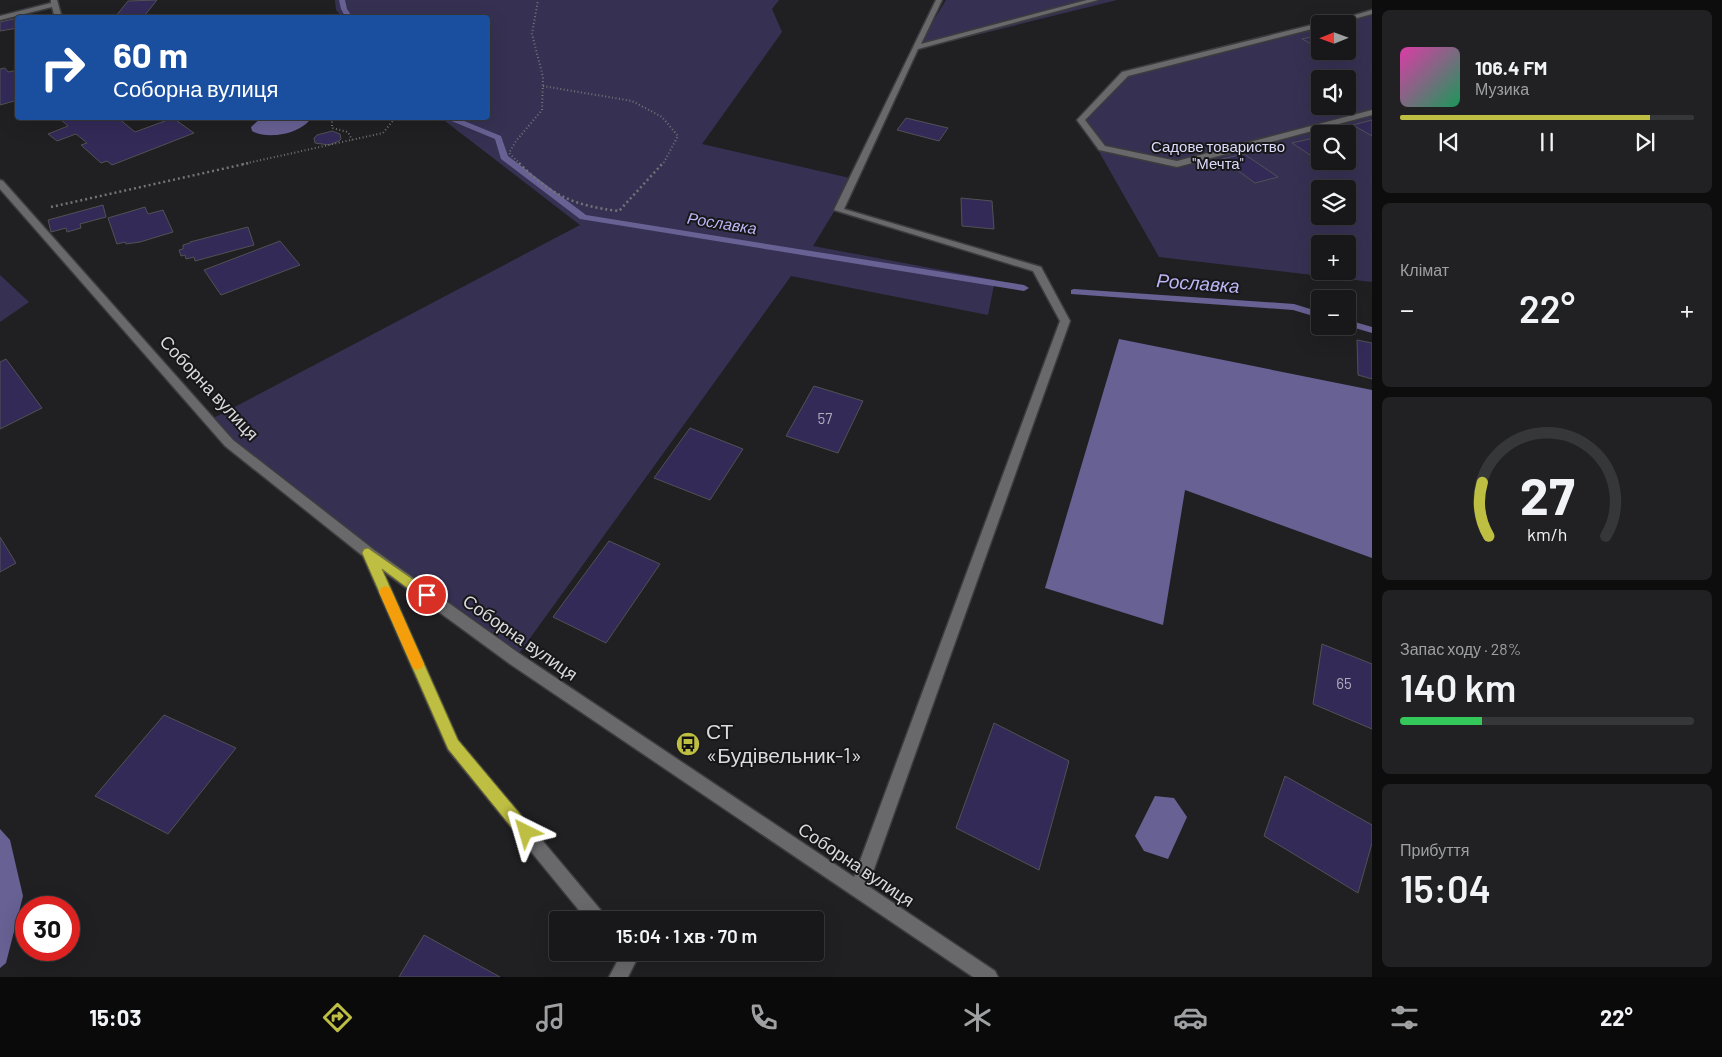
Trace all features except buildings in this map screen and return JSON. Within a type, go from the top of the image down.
[{"type":"street","points":[[858,889],[1065,321],[1037,269],[839,210],[939,0]]},
{"type":"street","points":[[915,48],[1095,0]]},
{"type":"street","points":[[0,18],[54,2],[58,15]]},
{"type":"street","points":[[1356,16],[1372,12]]},
{"type":"street","points":[[1311,27],[1125,74],[1081,120],[1102,148],[1177,164],[1372,112]]},
{"type":"street","name":"Соборна вулиця","points":[[0,183],[79,270],[229,443],[368,553],[515,659],[989,977]]},
{"type":"street","points":[[368,553],[453,745],[591,911]]},
{"type":"street","points":[[618,977],[627,961]]},
{"type":"path","points":[[538,0],[532,34],[543,77],[542,110],[516,141],[510,154],[531,175],[560,197],[597,208],[619,210],[656,170],[674,146],[678,136],[662,117],[632,102],[543,86]]},
{"type":"path","points":[[332,120],[332,128],[348,132],[352,140]]},
{"type":"path","points":[[26,213],[383,133],[393,120]]},
{"type":"green space","points":[[335,0],[779,0],[772,9],[782,32],[702,144],[854,179],[813,246],[995,280],[988,315],[791,276],[515,659],[368,553],[208,421],[580,225],[444,120],[490,120],[490,15],[340,15],[336,10]]},
{"type":"green space","points":[[946,0],[1117,0],[916,50]]},
{"type":"green space","name":"Садове товариство \"Мечта\"","points":[[1372,12],[1372,282],[1355,280],[1356,235],[1311,235],[1311,275],[1159,257],[1081,120],[1125,74],[1311,27],[1311,60],[1356,60],[1356,16]]},
{"type":"green space","points":[[0,275],[29,302],[0,322]]},
{"type":"shaded area","points":[[259,120],[309,120],[300,128],[284,134],[259,134],[252,131],[251,127]]},
{"type":"shaded area","points":[[1119,339],[1372,390],[1372,558],[1185,490],[1163,625],[1045,588]]},
{"type":"shaded area","points":[[1155,796],[1174,798],[1187,817],[1168,859],[1144,851],[1135,836]]},
{"type":"shaded area","points":[[0,829],[10,840],[23,896],[15,896],[15,928],[6,963],[0,968]]},
{"type":"waterway","name":"Рославка","points":[[342,0],[348,15]]},
{"type":"waterway","name":"Рославка","points":[[457,120],[498,138],[504,157],[583,217],[1024,288]]},
{"type":"waterway","name":"Рославка","points":[[1074,292],[1294,307],[1311,312]]},
{"type":"waterway","name":"Рославка","points":[[1356,325],[1372,330]]},
{"type":"slow traffic","points":[[385,592],[417,664]]},
{"type":"place","name":"СТ «Будівельник-1»","points":[[688,744]]},
{"type":"route","points":[[427,595],[368,553],[453,745],[526,832]]}]
